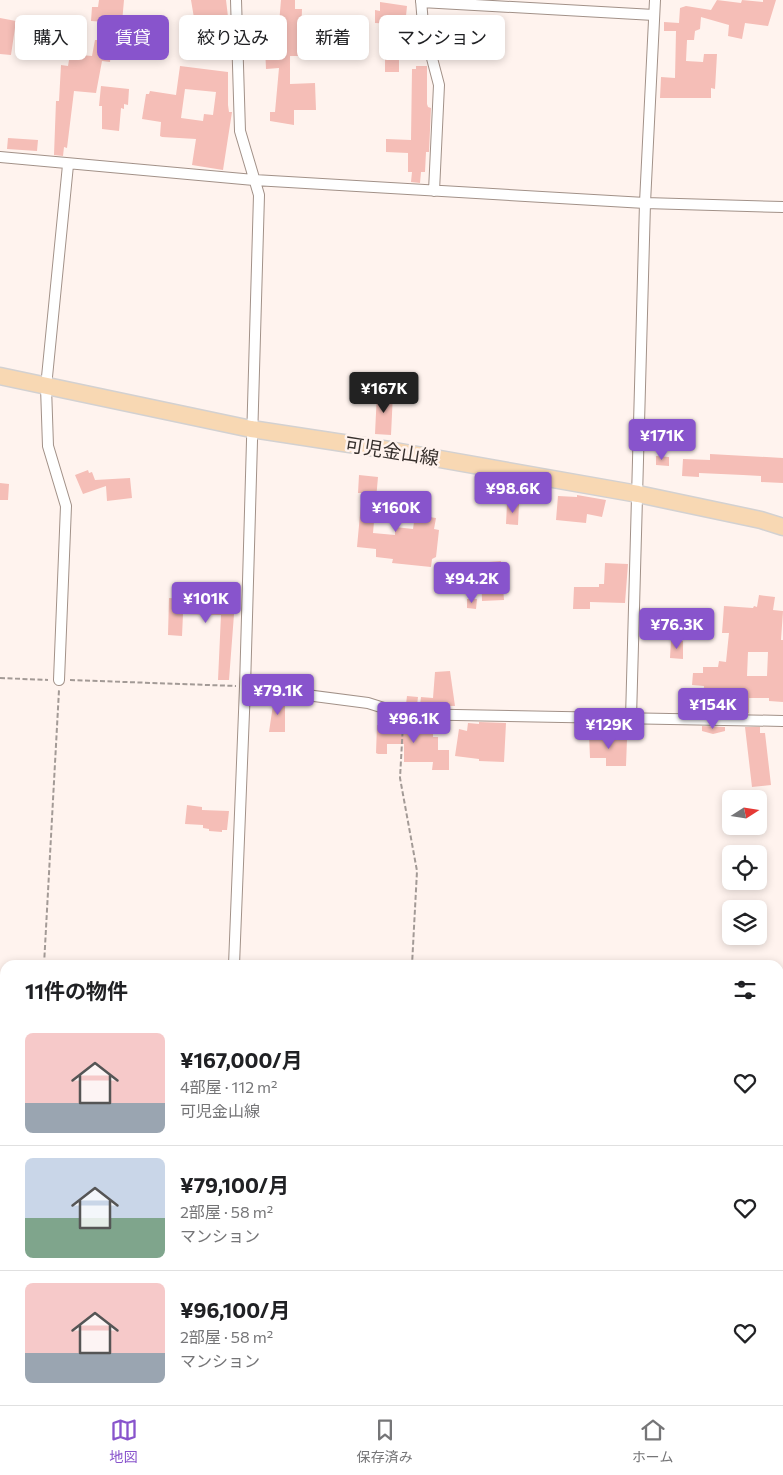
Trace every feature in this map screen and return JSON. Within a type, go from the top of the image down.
[{"type":"main road","name":"可児金山線","points":[[0,376],[251,429],[389,450],[638,494],[761,520],[783,528]]},
{"type":"street","points":[[234,960],[245,687],[259,195],[240,131],[236,0]]},
{"type":"street","points":[[631,718],[645,203],[655,0]]},
{"type":"street","points":[[434,191],[439,85],[424,24],[421,1],[654,15]]},
{"type":"street","points":[[0,157],[68,165],[254,180],[645,203],[783,208]]},
{"type":"street","points":[[59,680],[66,506],[48,446],[46,387],[68,165]]},
{"type":"street","points":[[245,687],[368,703],[403,714],[783,721]]},
{"type":"path","points":[[0,678],[245,687]]},
{"type":"path","points":[[44,960],[59,680]]},
{"type":"path","points":[[403,714],[400,778],[417,871],[412,960]]},
{"type":"building","points":[[99,0],[124,0],[123,15],[97,15],[97,21],[91,21],[92,7],[98,7]]},
{"type":"building","points":[[191,0],[226,0],[228,15],[194,15]]},
{"type":"building","points":[[281,0],[295,0],[295,9],[302,9],[302,15],[297,15],[297,56],[290,56],[290,84],[315,83],[316,110],[294,110],[294,125],[270,121],[270,112],[275,112],[279,68],[266,69],[266,60],[287,60],[287,15],[280,15]]},
{"type":"building","points":[[717,0],[741,3],[742,0],[763,2],[763,0],[776,0],[768,26],[745,23],[742,39],[728,36],[729,25],[701,17],[700,29],[695,31],[694,40],[687,40],[686,61],[703,62],[704,54],[717,54],[715,89],[711,88],[711,98],[660,98],[661,77],[675,78],[676,31],[664,31],[664,22],[679,23],[680,8],[686,6],[711,10]]},
{"type":"building","points":[[380,2],[407,6],[406,15],[379,15],[379,23],[375,23],[375,10],[380,11]]},
{"type":"building","points":[[0,18],[15,21],[11,55],[0,54]]},
{"type":"building","points":[[95,40],[97,40],[97,60],[110,60],[110,62],[102,61],[96,93],[74,91],[67,148],[64,147],[63,156],[54,155],[56,101],[59,101],[61,65],[68,66],[69,60],[87,60],[87,56],[92,56]]},
{"type":"building","points":[[385,60],[399,60],[399,72],[385,72]]},
{"type":"building","points":[[180,66],[228,72],[228,105],[229,112],[232,112],[223,170],[192,165],[196,139],[162,137],[160,136],[161,122],[142,119],[146,94],[149,94],[150,91],[176,95]],"holes":[[[185,89],[216,92],[213,115],[204,114],[203,121],[181,118]]]},
{"type":"building","points":[[416,66],[427,66],[427,104],[431,108],[429,152],[426,152],[425,172],[421,172],[420,183],[411,182],[412,172],[408,172],[408,153],[386,152],[386,139],[411,140],[412,69],[416,69]]},
{"type":"building","points":[[101,86],[129,89],[128,105],[124,104],[124,109],[121,108],[119,131],[102,129],[102,106],[99,106]]},
{"type":"building","points":[[8,138],[38,140],[37,151],[7,149]]},
{"type":"building","points":[[377,392],[393,393],[391,435],[375,434]]},
{"type":"building","points":[[710,454],[783,458],[783,483],[761,482],[761,476],[699,473],[699,477],[682,476],[683,459],[710,460]]},
{"type":"building","points":[[656,456],[669,457],[669,466],[656,465]]},
{"type":"building","points":[[88,470],[89,473],[92,472],[95,480],[130,478],[132,498],[107,501],[106,486],[83,494],[75,475]]},
{"type":"building","points":[[359,475],[378,477],[373,533],[395,535],[395,527],[413,529],[415,515],[436,518],[434,529],[439,530],[436,557],[432,559],[431,567],[392,563],[393,559],[376,557],[376,549],[357,547],[362,493],[358,493]]},
{"type":"building","points":[[0,483],[9,484],[8,500],[0,500]]},
{"type":"building","points":[[577,495],[606,500],[602,517],[587,514],[586,523],[556,520],[558,496],[577,497]]},
{"type":"building","points":[[507,504],[519,504],[518,525],[506,524]]},
{"type":"building","points":[[501,561],[504,600],[482,601],[481,570],[484,570],[484,564]]},
{"type":"building","points":[[605,563],[628,564],[625,603],[590,602],[590,609],[573,609],[574,587],[599,587],[599,584],[604,584]]},
{"type":"building","points":[[759,595],[775,597],[773,610],[783,611],[781,640],[783,640],[783,702],[769,701],[769,698],[749,698],[749,713],[702,713],[704,686],[692,685],[693,673],[703,673],[703,667],[718,667],[719,661],[726,662],[729,633],[722,633],[724,606],[757,607]],"holes":[[[748,652],[768,652],[767,676],[747,676]]]},
{"type":"building","points":[[169,598],[235,601],[229,680],[218,680],[221,615],[183,614],[182,636],[168,635]]},
{"type":"building","points":[[467,599],[477,599],[476,609],[467,608]]},
{"type":"building","points":[[671,640],[683,641],[683,659],[670,658]]},
{"type":"building","points":[[450,671],[455,706],[420,705],[421,697],[433,698],[435,672]]},
{"type":"building","points":[[407,696],[418,697],[417,705],[406,704]]},
{"type":"building","points":[[274,698],[285,699],[285,732],[269,732]]},
{"type":"building","points":[[479,722],[506,723],[504,762],[479,761],[479,759],[455,756],[459,729],[467,731],[468,723],[479,724]]},
{"type":"building","points":[[377,725],[433,726],[433,737],[438,737],[438,750],[449,750],[449,770],[432,770],[433,762],[404,762],[404,744],[387,744],[387,754],[376,753]]},
{"type":"building","points":[[702,726],[725,727],[725,731],[713,734],[702,731]]},
{"type":"building","points":[[745,727],[760,727],[760,733],[765,733],[771,785],[752,787]]},
{"type":"building","points":[[589,734],[627,739],[626,766],[606,766],[606,758],[590,758]]},
{"type":"building","points":[[187,805],[202,807],[202,810],[229,811],[227,830],[222,830],[222,832],[209,831],[209,829],[203,828],[203,825],[185,824]]}]
